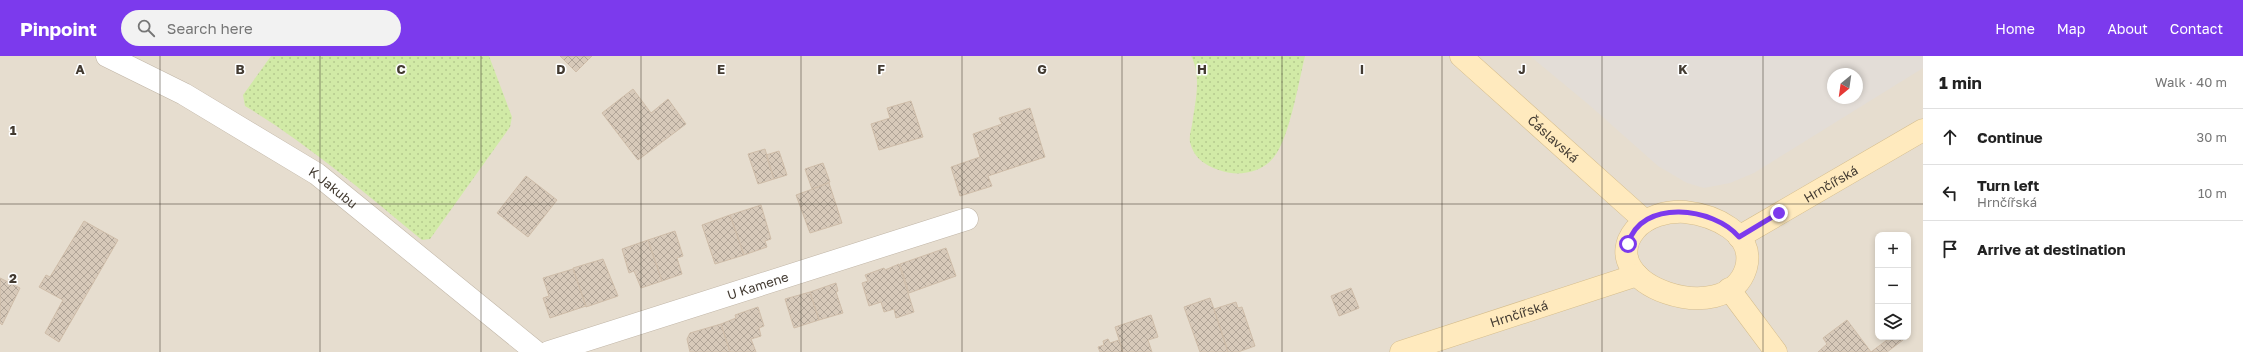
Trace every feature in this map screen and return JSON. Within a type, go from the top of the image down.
[{"type":"main road","name":"Čáslavská","points":[[1461,56],[1645,221]]},
{"type":"main road","name":"Hrnčířská","points":[[1739,237],[1923,130]]},
{"type":"main road","points":[[1668,213],[1693,213],[1718,220],[1732,229],[1739,237],[1746,250],[1746,266],[1741,278],[1729,289],[1712,296],[1687,298],[1667,294],[1654,289],[1637,276],[1630,262],[1628,244],[1634,232],[1645,221],[1668,213]]},
{"type":"main road","name":"Hrnčířská","points":[[1401,352],[1637,276]]},
{"type":"main road","points":[[1729,289],[1776,352]]},
{"type":"street","name":"K Jakubu","points":[[107,56],[184,94],[317,174],[536,352]]},
{"type":"street","name":"U Kamene","points":[[549,352],[967,219]]},
{"type":"shaded area","points":[[0,56],[1923,56],[1923,352],[0,352]]},
{"type":"shaded area","points":[[1530,56],[1923,56],[1923,68],[1754,173],[1730,183],[1704,188],[1687,183],[1658,166],[1588,104]]},
{"type":"green space","points":[[271,56],[489,56],[512,117],[510,127],[430,239],[422,240],[314,153],[245,106],[243,95]]},
{"type":"green space","points":[[1191,56],[1305,56],[1289,124],[1279,149],[1274,157],[1264,166],[1250,172],[1229,173],[1206,164],[1194,153],[1190,138],[1196,99],[1197,81]]},
{"type":"building","points":[[560,56],[592,56],[576,72]]},
{"type":"building","points":[[633,89],[651,113],[668,99],[686,124],[638,160],[602,113]]},
{"type":"building","points":[[911,101],[923,137],[879,150],[871,124],[890,118],[887,108]]},
{"type":"building","points":[[1030,108],[1045,157],[988,176],[992,186],[960,196],[951,167],[980,157],[973,134],[1002,124],[999,118]]},
{"type":"building","points":[[765,149],[774,179],[758,184],[748,154]]},
{"type":"building","points":[[779,151],[787,175],[774,179],[766,155]]},
{"type":"building","points":[[823,163],[830,182],[812,189],[805,169]]},
{"type":"building","points":[[526,176],[557,200],[528,237],[497,213]]},
{"type":"building","points":[[829,183],[842,223],[810,233],[796,195]]},
{"type":"building","points":[[761,205],[771,239],[765,241],[767,247],[744,255],[730,215]]},
{"type":"building","points":[[730,215],[744,255],[715,264],[702,225]]},
{"type":"building","points":[[84,221],[118,240],[59,342],[45,333],[63,300],[39,287],[46,275],[50,277]]},
{"type":"building","points":[[675,231],[683,256],[677,258],[682,274],[662,281],[648,240]]},
{"type":"building","points":[[648,240],[662,281],[641,288],[634,271],[629,273],[622,249]]},
{"type":"building","points":[[946,248],[956,276],[909,293],[900,264]]},
{"type":"building","points":[[603,259],[618,296],[586,307],[573,268]]},
{"type":"building","points":[[899,264],[914,312],[896,318],[894,309],[884,312],[881,302],[869,306],[862,283],[868,281],[865,275],[884,268],[885,270]]},
{"type":"building","points":[[573,269],[586,306],[550,318],[543,298],[549,296],[543,278]]},
{"type":"building","points":[[0,278],[20,288],[2,325],[0,323]]},
{"type":"building","points":[[836,283],[838,291],[836,292],[843,313],[819,320],[810,292]]},
{"type":"building","points":[[1351,288],[1359,308],[1339,316],[1331,296]]},
{"type":"building","points":[[810,292],[819,320],[794,328],[785,299]]},
{"type":"building","points":[[1210,298],[1228,352],[1200,352],[1184,307]]},
{"type":"building","points":[[1236,302],[1238,308],[1242,307],[1255,346],[1238,352],[1228,352],[1214,309]]},
{"type":"building","points":[[758,307],[764,326],[759,328],[761,336],[751,339],[756,352],[730,352],[721,324],[736,318],[735,315]]},
{"type":"building","points":[[1151,315],[1158,337],[1148,340],[1152,352],[1123,352],[1115,327]]},
{"type":"building","points":[[1847,320],[1871,352],[1818,352],[1827,344],[1823,338]]},
{"type":"building","points":[[721,324],[730,352],[690,352],[687,339],[690,333]]},
{"type":"building","points":[[1108,339],[1110,343],[1119,340],[1123,352],[1100,352],[1098,347],[1104,345],[1103,341]]},
{"type":"building","points":[[1887,340],[1903,340],[1887,352],[1871,352]]},
{"type":"route","points":[[1628,244],[1630,238],[1642,223],[1655,216],[1668,213],[1690,212],[1702,214],[1727,225],[1734,230],[1739,237],[1779,213]]}]
